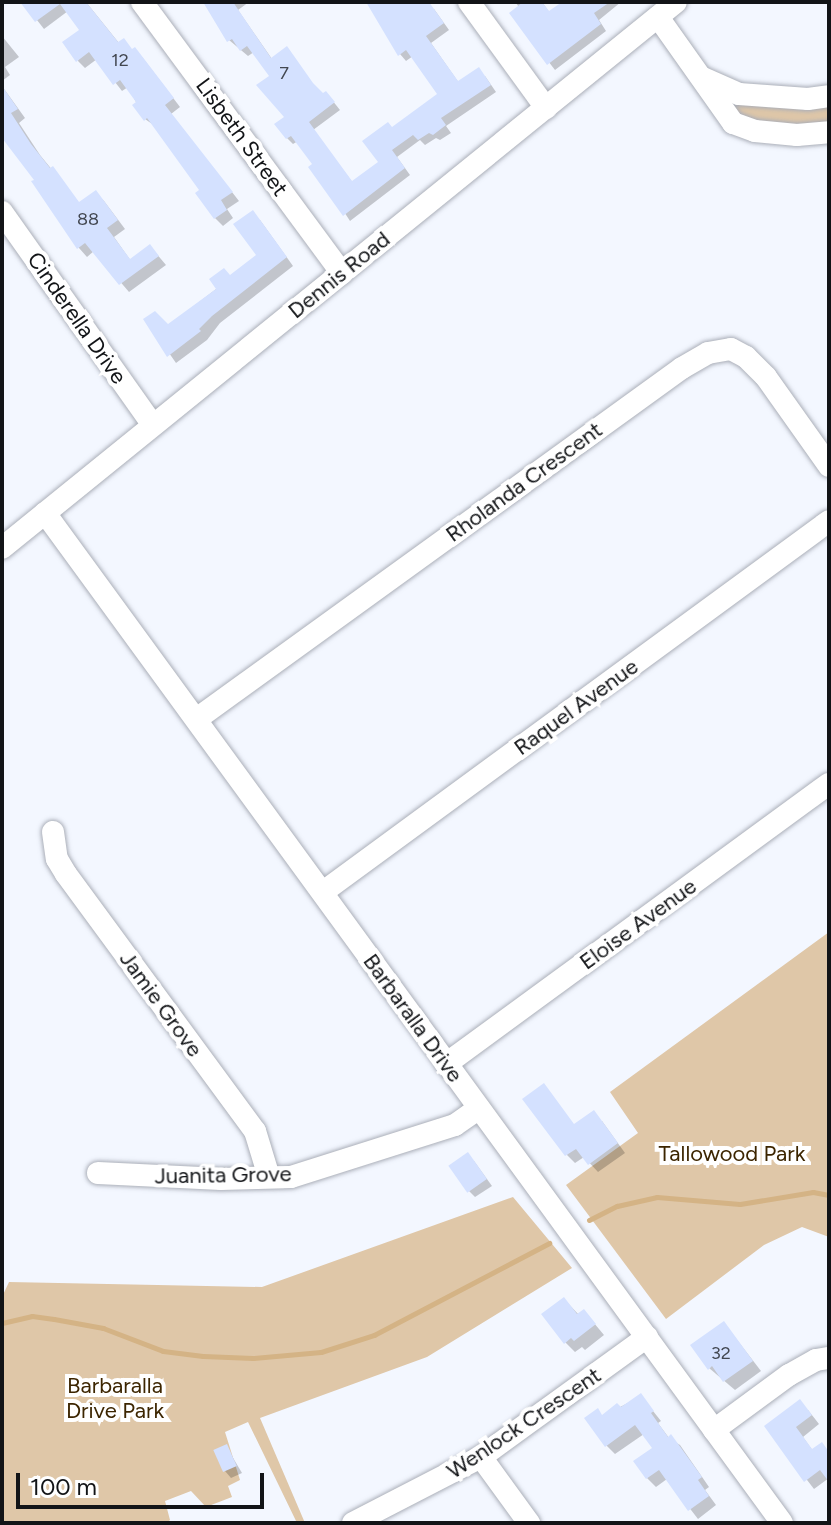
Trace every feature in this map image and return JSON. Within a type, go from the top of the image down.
[{"type":"street","name":"Lisbeth Street","points":[[142,2],[342,273]]},
{"type":"street","points":[[469,2],[546,108]]},
{"type":"street","name":"Dennis Road","points":[[2,548],[676,2]]},
{"type":"street","points":[[658,17],[703,78],[718,105],[743,129],[797,135],[829,132]]},
{"type":"street","points":[[703,78],[739,94],[797,98],[829,96]]},
{"type":"street","name":"Cinderella Drive","points":[[2,212],[153,425]]},
{"type":"street","name":"Rholanda Crescent","points":[[198,718],[669,377],[708,353],[731,349],[746,357],[766,377],[829,466]]},
{"type":"street","name":"Barbaralla Drive","points":[[45,513],[198,718],[446,1064],[782,1523]]},
{"type":"street","name":"Raquel Avenue","points":[[323,892],[829,521]]},
{"type":"street","name":"Eloise Avenue","points":[[446,1064],[829,784]]},
{"type":"street","name":"Jamie Grove","points":[[53,832],[57,859],[66,874],[255,1131],[269,1177]]},
{"type":"street","name":"Juanita Grove","points":[[98,1173],[291,1177],[455,1125],[479,1108]]},
{"type":"street","name":"Wenlock Crescent","points":[[353,1523],[481,1457],[647,1337]]},
{"type":"street","points":[[714,1430],[789,1375],[816,1360],[829,1358]]},
{"type":"street","points":[[481,1457],[529,1523]]},
{"type":"green space","points":[[726,100],[829,102],[829,125],[749,124]]},
{"type":"green space","name":"Tallowood Park","points":[[829,932],[829,1237],[802,1227],[764,1245],[666,1319],[566,1185],[638,1133],[610,1092]]},
{"type":"green space","name":"Barbaralla Drive Park","points":[[513,1197],[572,1268],[427,1357],[260,1418],[305,1523],[297,1523],[248,1422],[225,1432],[240,1480],[228,1486],[232,1497],[206,1507],[191,1491],[165,1501],[170,1520],[167,1523],[2,1523],[2,1297],[9,1282],[262,1287]]},
{"type":"building","points":[[20,2],[86,2],[118,42],[124,38],[132,49],[135,47],[174,98],[165,105],[233,192],[221,200],[227,210],[214,219],[195,193],[199,190],[147,118],[144,121],[132,105],[136,102],[120,80],[113,85],[89,52],[76,62],[62,42],[79,30],[60,4],[35,22]]},
{"type":"building","points":[[203,2],[233,2],[271,58],[287,46],[313,83],[323,93],[326,91],[335,102],[309,122],[352,181],[378,162],[362,141],[388,122],[392,127],[437,94],[406,50],[398,56],[366,2],[429,2],[444,23],[426,36],[458,81],[479,67],[491,85],[441,118],[446,125],[433,135],[429,133],[418,140],[413,135],[392,150],[405,168],[343,216],[308,167],[312,164],[291,136],[286,139],[274,124],[284,117],[256,85],[269,76],[247,46],[240,51],[232,39],[227,42]]},
{"type":"building","points":[[523,2],[542,2],[549,11],[562,2],[610,2],[594,13],[601,24],[547,65],[509,13]]},
{"type":"building","points":[[2,86],[18,109],[11,113],[31,144],[50,168],[53,166],[79,202],[96,190],[118,220],[107,228],[130,259],[150,244],[159,256],[119,285],[85,243],[77,249],[31,181],[34,180],[2,138]]},
{"type":"building","points":[[253,210],[287,257],[212,316],[199,329],[201,331],[167,357],[143,319],[155,311],[168,324],[216,289],[209,279],[224,268],[230,275],[256,255],[233,224]]},
{"type":"building","points":[[544,1083],[574,1124],[594,1110],[618,1143],[588,1165],[576,1149],[565,1156],[522,1099]]},
{"type":"building","points":[[468,1152],[487,1179],[467,1193],[448,1166]]},
{"type":"building","points":[[564,1297],[577,1314],[584,1309],[596,1324],[574,1341],[571,1338],[564,1344],[541,1314]]},
{"type":"building","points":[[724,1321],[753,1361],[723,1382],[712,1366],[708,1370],[690,1345]]},
{"type":"building","points":[[641,1393],[668,1437],[671,1434],[702,1477],[698,1480],[709,1496],[688,1511],[659,1470],[646,1479],[633,1461],[652,1448],[635,1425],[605,1447],[584,1418],[598,1408],[602,1415],[617,1403],[621,1407]]},
{"type":"building","points":[[800,1399],[812,1415],[796,1427],[812,1449],[822,1442],[829,1452],[829,1482],[820,1470],[804,1482],[764,1426]]},
{"type":"building","points":[[227,1444],[237,1466],[223,1472],[213,1450]]},
{"type":"waterway","points":[[589,1220],[617,1206],[657,1197],[740,1204],[813,1192],[829,1195]]},
{"type":"waterway","points":[[2,1323],[32,1316],[54,1319],[103,1328],[163,1351],[203,1356],[253,1358],[321,1352],[374,1335],[549,1243]]}]
